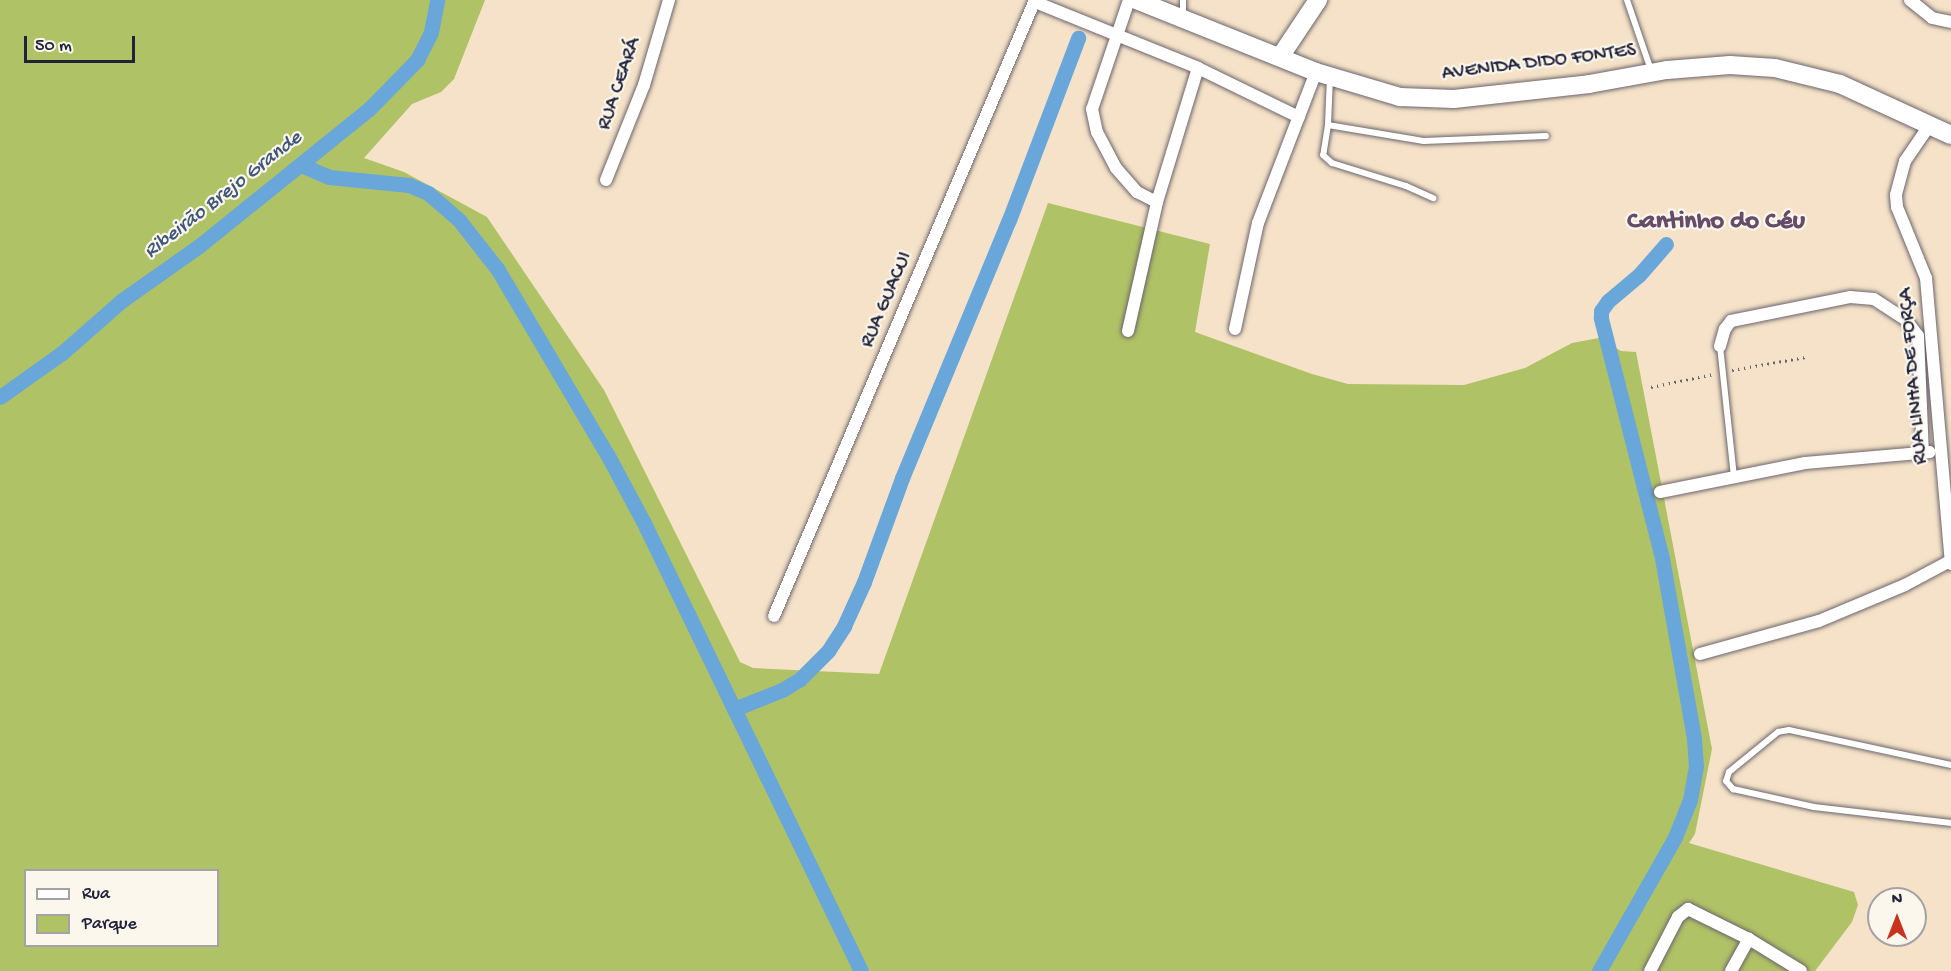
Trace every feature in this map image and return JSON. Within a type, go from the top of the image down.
[{"type":"street","name":"RUA CEARÁ","points":[[606,180],[644,85],[669,0]]},
{"type":"street","points":[[1129,0],[1092,109],[1097,132],[1116,168],[1137,192],[1157,202]]},
{"type":"street","name":"AVENIDA DIDO FONTES","points":[[1136,0],[1183,9],[1280,57],[1323,75],[1400,97],[1454,99],[1589,84],[1652,72],[1730,65],[1786,70],[1840,84],[1951,135]]},
{"type":"street","points":[[1280,57],[1318,0]]},
{"type":"street","points":[[1910,0],[1932,18],[1951,22]]},
{"type":"street","points":[[1035,1],[1118,38],[1198,69],[1299,117]]},
{"type":"street","name":"RUA GUACUI","points":[[774,615],[1035,1]]},
{"type":"street","points":[[1128,331],[1157,202],[1198,69]]},
{"type":"street","points":[[1235,329],[1258,223],[1299,117],[1323,75]]},
{"type":"street","name":"RUA LINHA DE FORÇA","points":[[1929,126],[1905,161],[1896,195],[1897,207],[1926,278],[1932,317],[1940,452],[1951,562]]},
{"type":"street","points":[[1720,346],[1725,329],[1731,321],[1850,297],[1874,299],[1906,320],[1918,336],[1923,453]]},
{"type":"street","points":[[1660,492],[1805,463],[1940,452]]},
{"type":"street","points":[[1700,654],[1819,621],[1905,585],[1951,562]]},
{"type":"street","points":[[1650,971],[1678,917],[1685,910],[1693,909],[1749,939],[1801,971]]},
{"type":"street","points":[[1731,971],[1749,939]]},
{"type":"lane","points":[[1627,0],[1652,72]]},
{"type":"lane","points":[[1323,75],[1328,125],[1323,155],[1332,163],[1406,186],[1433,198]]},
{"type":"lane","points":[[1328,125],[1424,141],[1546,136]]},
{"type":"lane","points":[[1720,346],[1734,476]]},
{"type":"lane","points":[[1951,765],[1789,730],[1778,732],[1729,772],[1726,781],[1733,789],[1814,807],[1951,823]]},
{"type":"green space","points":[[0,0],[485,0],[454,79],[441,92],[412,104],[364,158],[404,172],[487,217],[604,390],[740,662],[753,668],[879,674],[1048,203],[1210,244],[1195,332],[1312,374],[1348,384],[1464,385],[1525,368],[1572,343],[1599,338],[1621,351],[1636,352],[1712,749],[1695,834],[1689,843],[1854,892],[1858,905],[1852,922],[1815,971],[0,971]]},
{"type":"waterway","name":"Ribeirão Brejo Grande","points":[[0,397],[62,353],[121,301],[199,246],[369,109],[417,60],[431,32],[437,0]]},
{"type":"waterway","points":[[734,709],[782,690],[800,679],[828,651],[844,626],[864,582],[902,478],[1009,220],[1078,38]]},
{"type":"waterway","points":[[301,165],[329,177],[409,185],[428,193],[459,220],[498,270],[607,454],[643,521],[861,971]]},
{"type":"waterway","points":[[1599,971],[1675,837],[1690,800],[1696,767],[1694,738],[1662,558],[1601,318],[1601,311],[1608,301],[1639,275],[1666,244]]},
{"type":"district","name":"Cantinho do Céu","points":[[1716,223]]}]
